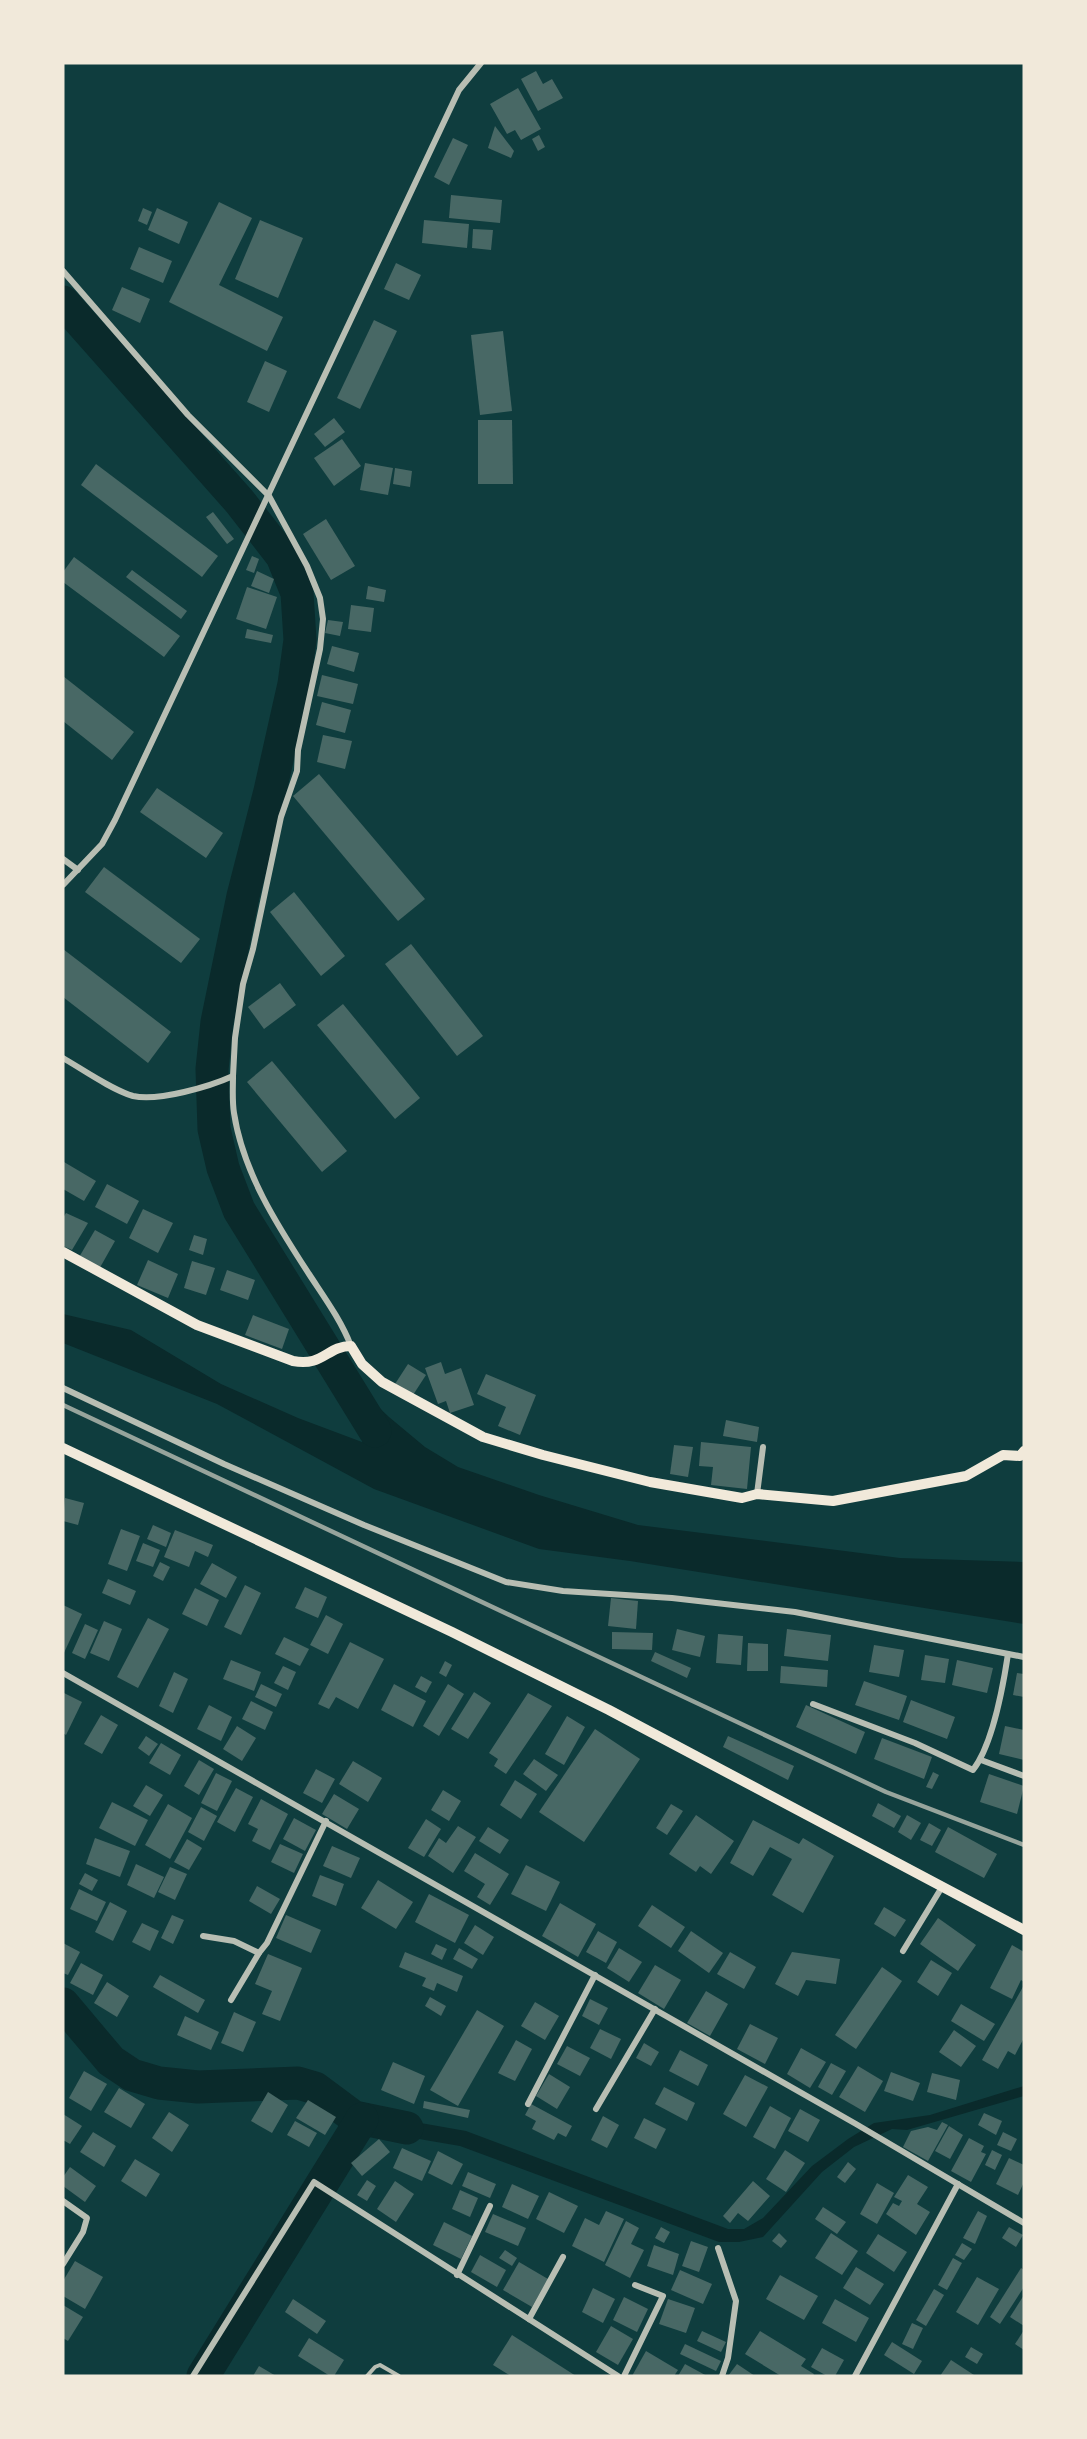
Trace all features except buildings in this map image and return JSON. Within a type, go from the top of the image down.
[{"type":"main road","points":[[63,1252],[197,1325],[306,1364],[347,1346],[382,1382],[483,1437],[650,1482],[742,1498],[757,1494],[833,1501],[966,1476],[1004,1455],[1020,1456],[1024,1451]]},
{"type":"main road","points":[[63,1448],[463,1637],[609,1710],[1024,1930]]},
{"type":"street","points":[[63,885],[102,844],[115,820],[459,90],[481,63]]},
{"type":"street","points":[[63,271],[188,415],[268,499],[308,566],[320,598],[323,618],[320,649],[298,750],[297,771],[281,817],[253,949],[243,984],[230,1077],[238,1135],[252,1174],[280,1231],[330,1306],[347,1346]]},
{"type":"street","points":[[63,859],[78,870]]},
{"type":"street","points":[[63,1058],[133,1096],[156,1097],[193,1089],[230,1077]]},
{"type":"street","points":[[63,1388],[224,1464],[353,1521],[506,1582],[563,1592],[672,1598],[795,1612],[1024,1658]]},
{"type":"street","points":[[757,1494],[763,1447]]},
{"type":"street","points":[[813,1704],[915,1743],[973,1770],[981,1760],[1003,1688],[1008,1654]]},
{"type":"street","points":[[63,1673],[883,2139],[1024,2223]]},
{"type":"street","points":[[981,1760],[1024,1776]]},
{"type":"street","points":[[231,2000],[267,1943],[326,1821]]},
{"type":"street","points":[[903,1951],[942,1887]]},
{"type":"street","points":[[203,1936],[234,1941],[259,1953]]},
{"type":"street","points":[[528,2104],[595,1975]]},
{"type":"street","points":[[596,2109],[655,2009]]},
{"type":"street","points":[[193,2376],[314,2182],[618,2376]]},
{"type":"street","points":[[855,2376],[958,2184]]},
{"type":"street","points":[[63,2201],[87,2218],[83,2232],[63,2264]]},
{"type":"street","points":[[457,2275],[490,2206]]},
{"type":"street","points":[[718,2248],[736,2301],[728,2358],[722,2376]]},
{"type":"street","points":[[529,2319],[563,2257]]},
{"type":"street","points":[[624,2376],[663,2295],[635,2285]]},
{"type":"lane","points":[[367,2376],[380,2365],[399,2376]]},
{"type":"water","points":[[63,1314],[131,1330],[221,1384],[298,1418],[362,1442],[369,1429],[352,1400],[354,1378],[369,1398],[389,1417],[425,1447],[458,1467],[539,1495],[638,1525],[900,1558],[1024,1562],[1024,1624],[630,1561],[539,1549],[374,1489],[217,1404],[63,1343]]},
{"type":"water","points":[[1024,2086],[1024,2096],[907,2130],[892,2129],[854,2147],[822,2172],[763,2237],[739,2242],[719,2242],[460,2146],[378,2132],[362,2119],[381,2116],[466,2131],[728,2229],[744,2229],[763,2218],[812,2166],[874,2123],[930,2115]]},
{"type":"waterway","points":[[63,302],[240,502],[282,556],[297,593],[300,640],[294,684],[243,896],[217,1022],[212,1069],[214,1129],[223,1168],[239,1210],[375,1431]]},
{"type":"waterway","points":[[63,2004],[111,2061],[132,2075],[159,2083],[198,2087],[298,2083],[315,2088],[354,2117],[407,2128]]},
{"type":"waterway","points":[[203,2376],[362,2119]]},
{"type":"railway","points":[[63,1405],[886,1792],[1024,1845]]}]
